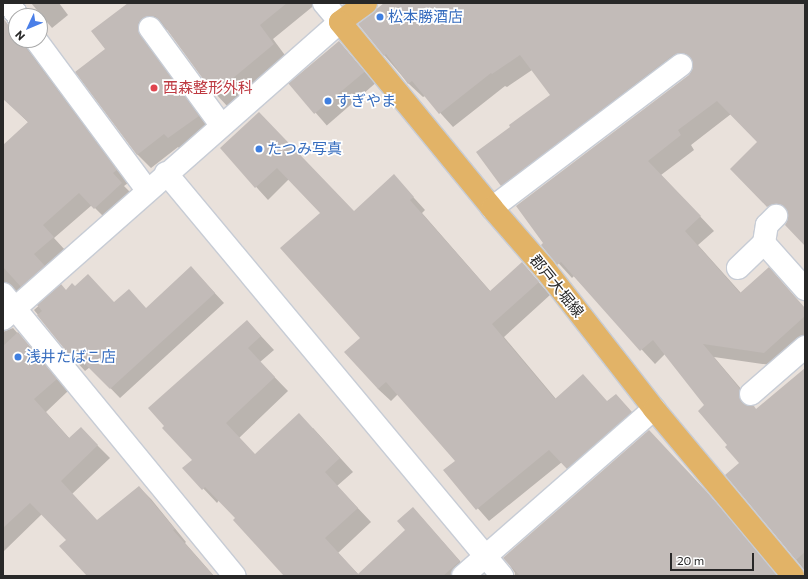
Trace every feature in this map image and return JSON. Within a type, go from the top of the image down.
[{"type":"main road","points":[[340,22],[366,3]]},
{"type":"main road","name":"郡戸大堀線","points":[[340,22],[492,208],[544,268],[654,409],[793,576]]},
{"type":"street","points":[[235,576],[7,307],[147,190],[340,22],[324,3]]},
{"type":"street","points":[[150,28],[221,125]]},
{"type":"street","points":[[42,48],[147,190]]},
{"type":"street","points":[[492,208],[681,65]]},
{"type":"street","points":[[166,173],[502,576]]},
{"type":"street","points":[[738,268],[764,243],[767,225],[776,216]]},
{"type":"street","points":[[764,243],[805,289]]},
{"type":"street","points":[[751,394],[805,347]]},
{"type":"street","points":[[463,576],[654,409]]},
{"type":"building","points":[[128,3],[287,3],[260,25],[274,44],[214,94],[160,20],[155,16],[142,18],[138,23],[140,35],[199,116],[168,138],[164,134],[137,155],[75,72],[105,49],[91,31]]},
{"type":"building","points":[[384,3],[805,3],[805,246],[785,225],[788,219],[788,213],[785,207],[779,204],[772,204],[767,207],[730,169],[757,142],[717,101],[678,130],[681,135],[648,161],[701,216],[685,231],[740,293],[769,267],[805,308],[805,316],[764,353],[703,344],[740,389],[739,396],[741,402],[747,406],[754,406],[756,409],[805,368],[805,552],[796,560],[725,475],[739,463],[725,447],[727,445],[698,411],[704,405],[653,340],[640,351],[561,262],[557,265],[541,245],[543,243],[516,206],[689,75],[693,69],[691,58],[685,53],[673,55],[501,186],[476,152],[510,127],[509,125],[550,95],[520,55],[492,74],[491,73],[439,114],[412,81],[408,84],[386,54],[384,56],[358,24]]},
{"type":"building","points":[[3,18],[8,25],[8,48],[26,48],[117,170],[113,173],[122,183],[94,209],[79,193],[43,225],[54,237],[34,254],[45,266],[21,287],[3,267],[3,145],[28,122],[3,99]]},
{"type":"building","points":[[339,41],[365,72],[314,114],[288,83]]},
{"type":"building","points":[[259,112],[354,211],[394,174],[414,197],[410,200],[490,291],[522,262],[539,282],[492,324],[555,399],[583,374],[607,401],[616,394],[632,412],[567,469],[549,450],[476,510],[443,470],[455,461],[386,382],[378,389],[344,352],[360,338],[280,248],[320,213],[277,168],[255,188],[220,148]]},
{"type":"building","points":[[191,266],[215,293],[110,389],[79,358],[75,362],[37,315],[42,311],[37,305],[61,284],[66,290],[72,283],[75,286],[88,274],[114,302],[129,289],[146,308]]},
{"type":"building","points":[[247,320],[261,336],[248,348],[275,377],[226,423],[255,454],[299,413],[340,458],[325,472],[358,508],[325,538],[358,574],[405,530],[397,521],[413,507],[460,561],[443,576],[284,576],[233,520],[235,518],[205,487],[202,490],[182,468],[192,460],[162,428],[164,426],[148,408]]},
{"type":"building","points":[[18,332],[57,379],[34,399],[69,438],[81,427],[98,445],[61,481],[97,520],[139,486],[175,529],[173,530],[214,576],[87,576],[59,546],[66,540],[30,503],[3,528],[3,346]]},
{"type":"building","points":[[649,430],[707,492],[777,576],[520,576],[503,558]]},
{"type":"place","name":"松本勝酒店","points":[[380,17]]},
{"type":"place","name":"西森整形外科","points":[[154,88]]},
{"type":"place","name":"すぎやま","points":[[328,101]]},
{"type":"place","name":"たつみ写真","points":[[259,149]]},
{"type":"place","name":"浅井たばこ店","points":[[18,357]]}]
